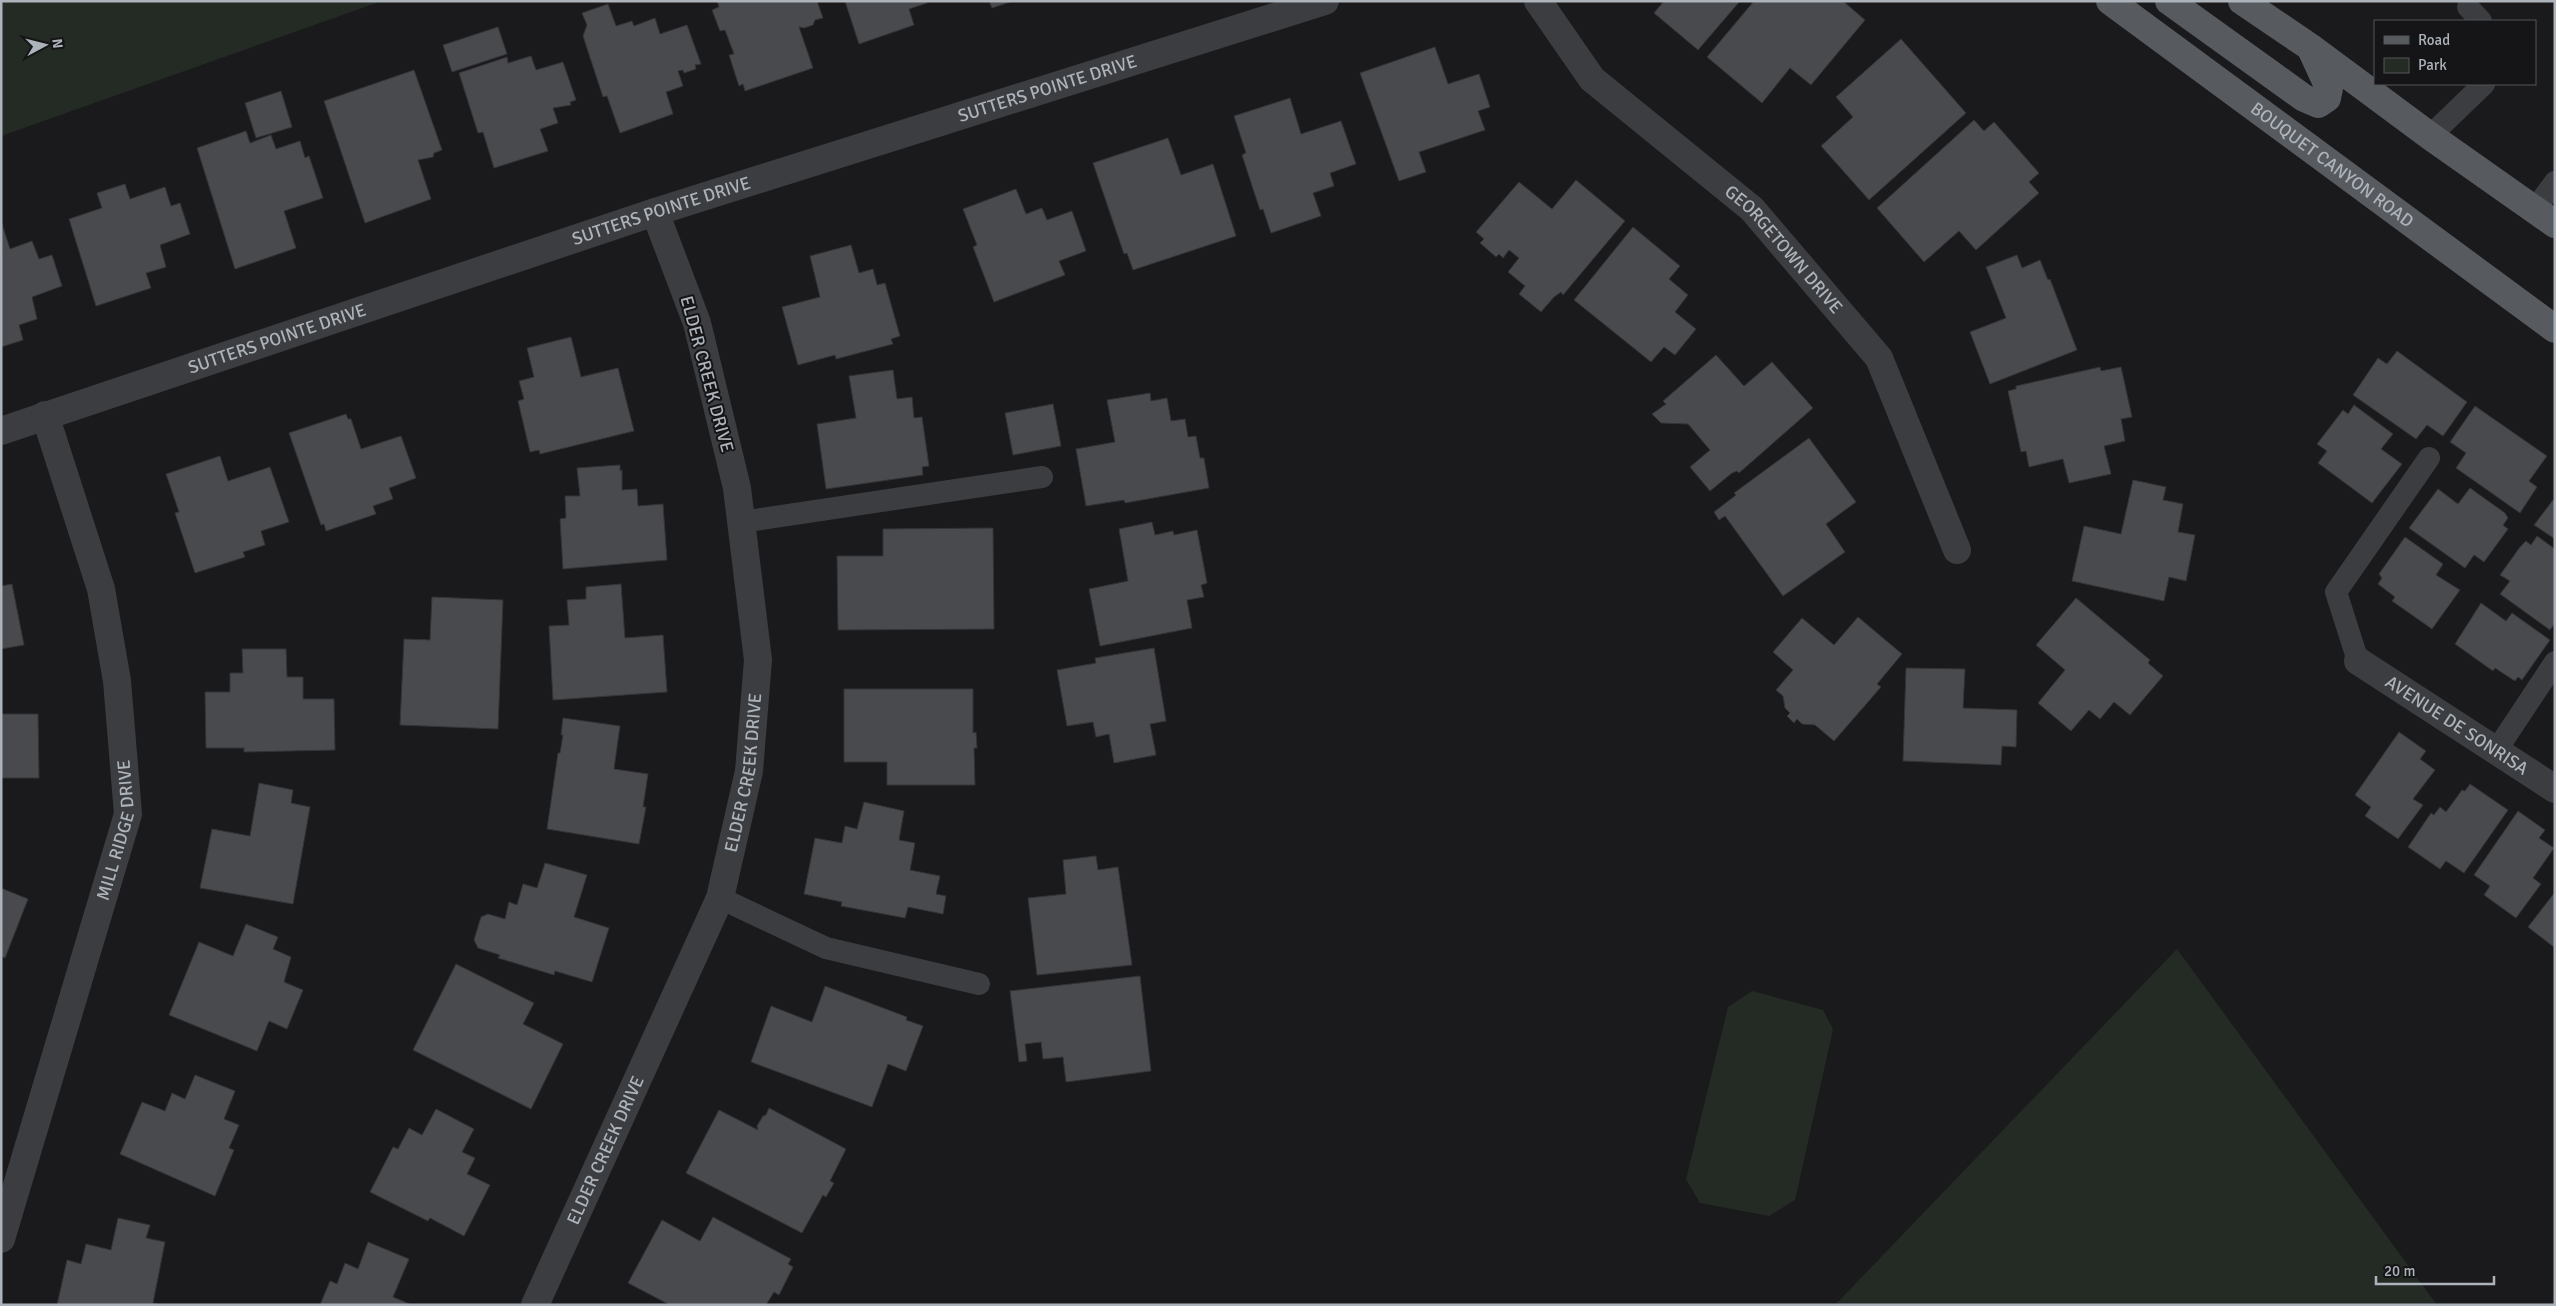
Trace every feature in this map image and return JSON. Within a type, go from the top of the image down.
[{"type":"main road","name":"BOUQUET CANYON ROAD","points":[[2110,1],[2555,329]]},
{"type":"main road","points":[[2168,1],[2304,98],[2318,104],[2327,98],[2329,88],[2310,47]]},
{"type":"main road","points":[[2242,1],[2310,47],[2430,136],[2545,217]]},
{"type":"street","name":"SUTTERS POINTE DRIVE","points":[[1,431],[656,212],[1325,1]]},
{"type":"street","name":"GEORGETOWN DRIVE","points":[[1538,1],[1592,79],[1752,209],[1879,358],[1956,550]]},
{"type":"street","name":"ELDER CREEK DRIVE","points":[[535,1305],[720,898],[749,771],[758,660],[737,488],[696,323],[656,212]]},
{"type":"street","name":"MILL RIDGE DRIVE","points":[[1,1239],[128,814],[117,681],[101,589],[45,415]]},
{"type":"street","name":"AVENUE DE SONRISA","points":[[2358,661],[2555,789]]},
{"type":"lane","points":[[2430,136],[2483,85]]},
{"type":"lane","points":[[2545,217],[2555,182]]},
{"type":"lane","points":[[2358,661],[2336,592],[2429,458]]},
{"type":"lane","points":[[741,522],[1042,477]]},
{"type":"lane","points":[[2496,751],[2555,662]]},
{"type":"lane","points":[[720,898],[826,948],[979,984]]},
{"type":"green space","points":[[1,1],[382,1],[1,136]]},
{"type":"green space","points":[[2177,949],[2437,1305],[1835,1305]]},
{"type":"green space","points":[[1752,991],[1823,1010],[1833,1029],[1795,1200],[1769,1216],[1700,1203],[1686,1179],[1728,1007]]},
{"type":"building","points":[[717,1],[817,1],[823,18],[815,20],[813,25],[804,28],[799,27],[813,68],[745,91],[743,84],[739,86],[729,55],[734,54],[725,30],[720,31],[712,10],[719,7]]},
{"type":"building","points":[[845,1],[926,1],[927,3],[909,9],[914,25],[859,44]]},
{"type":"building","points":[[989,1],[1013,1],[992,8]]},
{"type":"building","points":[[1664,1],[1740,1],[1698,50],[1654,13]]},
{"type":"building","points":[[1754,1],[1843,1],[1865,20],[1811,85],[1790,68],[1762,103],[1707,57]]},
{"type":"building","points":[[608,4],[616,26],[632,21],[634,26],[655,18],[660,34],[687,25],[701,64],[695,65],[696,69],[684,73],[683,70],[678,71],[683,86],[666,92],[673,114],[620,133],[607,96],[603,97],[583,36],[587,25],[582,13]]},
{"type":"building","points":[[498,27],[507,54],[452,72],[443,45]]},
{"type":"building","points":[[1901,39],[1966,113],[1869,200],[1821,146],[1853,117],[1836,97]]},
{"type":"building","points":[[1435,47],[1448,84],[1479,74],[1490,107],[1478,111],[1485,130],[1419,152],[1426,172],[1399,181],[1360,73]]},
{"type":"building","points":[[531,56],[536,70],[563,62],[576,100],[570,102],[571,105],[553,108],[558,123],[540,129],[548,151],[494,168],[483,132],[478,133],[459,73],[507,57],[508,63]]},
{"type":"building","points":[[414,70],[442,150],[434,153],[433,157],[418,160],[431,199],[365,223],[324,101]]},
{"type":"building","points":[[281,91],[292,127],[256,138],[245,103]]},
{"type":"building","points":[[1290,98],[1301,134],[1341,121],[1356,164],[1330,173],[1334,186],[1313,193],[1321,216],[1271,233],[1263,209],[1260,210],[1242,155],[1246,153],[1234,116]]},
{"type":"building","points":[[1974,120],[1984,131],[1994,122],[2039,173],[2029,182],[2039,193],[1976,250],[1959,231],[1924,262],[1877,208]]},
{"type":"building","points":[[246,131],[250,143],[271,135],[276,149],[300,141],[305,158],[309,156],[323,198],[284,211],[296,248],[235,269],[197,148]]},
{"type":"building","points":[[1168,138],[1181,175],[1213,164],[1236,236],[1133,270],[1127,253],[1124,254],[1093,163]]},
{"type":"building","points":[[1576,180],[1625,221],[1563,295],[1561,292],[1554,297],[1541,312],[1519,294],[1525,286],[1508,272],[1519,258],[1509,250],[1503,258],[1499,254],[1496,257],[1480,243],[1484,239],[1476,232],[1519,182],[1552,209]]},
{"type":"building","points":[[125,184],[130,199],[165,187],[171,206],[180,203],[190,234],[160,245],[166,267],[146,273],[151,288],[96,306],[69,219],[102,208],[97,193]]},
{"type":"building","points":[[1016,189],[1026,214],[1042,208],[1047,220],[1072,211],[1086,251],[1059,261],[1065,275],[994,302],[973,247],[977,245],[963,209]]},
{"type":"building","points":[[2,224],[10,249],[32,241],[39,259],[52,255],[62,286],[32,297],[37,319],[19,325],[23,340],[1,347]]},
{"type":"building","points":[[1633,227],[1680,266],[1669,279],[1688,295],[1675,312],[1696,329],[1675,355],[1664,347],[1651,362],[1574,300]]},
{"type":"building","points":[[851,245],[859,273],[873,269],[877,285],[885,283],[900,336],[891,339],[893,344],[836,359],[835,355],[798,365],[782,307],[820,297],[810,256]]},
{"type":"building","points":[[2017,255],[2022,268],[2040,260],[2048,280],[2050,279],[2077,350],[1990,384],[1970,332],[2006,318],[1986,267]]},
{"type":"building","points":[[571,337],[581,377],[618,368],[634,431],[540,454],[539,450],[530,452],[518,401],[524,399],[519,381],[534,377],[527,348]]},
{"type":"building","points":[[2397,351],[2467,402],[2443,436],[2427,425],[2416,439],[2353,395],[2378,358],[2387,364]]},
{"type":"building","points":[[1716,355],[1744,386],[1772,362],[1813,408],[1739,473],[1737,471],[1732,473],[1710,491],[1690,467],[1710,450],[1688,424],[1661,423],[1652,414],[1666,404],[1663,401]]},
{"type":"building","points":[[2100,367],[2101,371],[2121,367],[2132,417],[2121,419],[2125,441],[2104,446],[2111,474],[2069,483],[2063,459],[2029,467],[2026,451],[2021,452],[2008,391],[2016,389],[2016,386]]},
{"type":"building","points":[[893,370],[897,399],[912,397],[914,418],[922,417],[929,466],[922,467],[923,475],[826,489],[817,424],[856,418],[849,376]]},
{"type":"building","points":[[1150,393],[1151,401],[1167,398],[1171,421],[1185,419],[1188,437],[1196,436],[1200,458],[1204,458],[1209,488],[1125,503],[1124,500],[1086,506],[1076,449],[1115,442],[1107,400]]},
{"type":"building","points":[[1053,404],[1061,446],[1013,455],[1005,413]]},
{"type":"building","points":[[2354,405],[2393,434],[2381,449],[2402,464],[2372,503],[2318,463],[2327,451],[2317,444],[2343,410],[2348,414]]},
{"type":"building","points":[[2475,406],[2547,456],[2529,481],[2537,487],[2520,513],[2456,468],[2466,453],[2450,442]]},
{"type":"building","points":[[346,414],[348,419],[351,419],[361,449],[401,436],[416,478],[389,488],[393,499],[373,506],[376,514],[326,531],[324,524],[321,525],[289,433]]},
{"type":"building","points":[[1809,438],[1856,502],[1826,524],[1845,552],[1783,596],[1725,516],[1719,520],[1714,512],[1736,495],[1734,493]]},
{"type":"building","points":[[220,456],[228,481],[270,467],[289,522],[261,531],[265,545],[243,552],[245,557],[195,573],[175,513],[179,512],[166,474]]},
{"type":"building","points":[[620,465],[620,471],[622,470],[622,490],[637,489],[638,506],[663,504],[667,560],[563,569],[560,519],[566,518],[565,496],[580,496],[577,468]]},
{"type":"building","points":[[2133,480],[2166,487],[2163,500],[2183,504],[2178,532],[2195,535],[2186,581],[2169,577],[2164,601],[2072,581],[2084,526],[2121,534]]},
{"type":"building","points":[[2470,488],[2505,513],[2508,518],[2503,525],[2508,529],[2484,562],[2474,555],[2465,568],[2409,528],[2438,489],[2458,504]]},
{"type":"building","points":[[2553,500],[2555,500],[2555,539],[2534,525]]},
{"type":"building","points":[[1152,522],[1155,535],[1173,531],[1174,535],[1197,530],[1207,583],[1201,585],[1204,597],[1187,600],[1192,628],[1100,646],[1089,589],[1128,581],[1119,529]]},
{"type":"building","points":[[993,528],[994,629],[838,630],[837,556],[883,556],[883,529]]},
{"type":"building","points":[[2537,536],[2555,549],[2555,623],[2550,630],[2500,594],[2510,581],[2500,575],[2520,547],[2526,541],[2531,545]]},
{"type":"building","points":[[2405,537],[2443,564],[2436,575],[2460,590],[2432,629],[2392,601],[2395,597],[2378,584],[2382,578],[2379,574]]},
{"type":"building","points":[[12,584],[24,645],[1,649],[1,586]]},
{"type":"building","points":[[621,584],[625,638],[663,635],[667,692],[553,700],[549,626],[569,625],[567,600],[586,599],[586,587]]},
{"type":"building","points":[[432,597],[503,600],[498,729],[400,725],[404,639],[430,640]]},
{"type":"building","points":[[2076,598],[2150,660],[2148,663],[2163,676],[2130,715],[2114,702],[2100,719],[2089,710],[2071,731],[2038,703],[2065,670],[2036,645]]},
{"type":"building","points":[[2481,603],[2506,621],[2512,613],[2550,640],[2522,680],[2518,677],[2515,681],[2495,668],[2493,671],[2455,644]]},
{"type":"building","points":[[1858,617],[1902,654],[1877,684],[1881,687],[1834,741],[1815,725],[1802,724],[1797,719],[1794,723],[1787,716],[1790,713],[1785,708],[1783,696],[1776,690],[1793,670],[1773,652],[1802,618],[1834,645]]},
{"type":"building","points":[[1154,648],[1166,721],[1150,724],[1156,755],[1114,763],[1109,734],[1096,737],[1093,722],[1067,726],[1057,670],[1096,663],[1095,658]]},
{"type":"building","points":[[242,649],[286,649],[287,677],[303,677],[303,699],[334,699],[335,750],[244,752],[244,748],[206,748],[205,692],[230,692],[230,673],[243,673]]},
{"type":"building","points":[[1906,668],[1965,669],[1963,708],[2017,710],[2016,747],[2002,746],[2001,765],[1903,761]]},
{"type":"building","points":[[844,689],[973,689],[973,733],[976,732],[977,748],[974,748],[975,785],[887,785],[887,762],[844,762]]},
{"type":"building","points":[[1,714],[38,714],[39,778],[1,778]]},
{"type":"building","points":[[563,718],[620,726],[614,769],[648,774],[643,807],[646,807],[639,844],[547,829],[558,753],[560,753],[563,735],[561,735]]},
{"type":"building","points":[[2399,732],[2426,751],[2420,759],[2435,770],[2413,799],[2423,805],[2398,839],[2365,816],[2371,807],[2355,795]]},
{"type":"building","points":[[259,783],[293,790],[291,803],[310,807],[293,904],[200,888],[212,829],[250,836]]},
{"type":"building","points":[[2470,784],[2508,810],[2464,873],[2446,861],[2440,869],[2408,847],[2431,813],[2434,815],[2440,807],[2446,812],[2462,790],[2465,791]]},
{"type":"building","points":[[864,802],[904,811],[899,840],[915,843],[910,870],[940,876],[936,894],[946,896],[943,914],[908,907],[905,918],[841,906],[842,902],[804,894],[815,838],[842,843],[845,826],[857,829]]},
{"type":"building","points":[[2518,811],[2545,830],[2539,838],[2554,848],[2533,878],[2541,884],[2516,918],[2484,895],[2490,886],[2474,875]]},
{"type":"building","points":[[1096,856],[1098,870],[1118,867],[1132,965],[1037,975],[1028,898],[1066,894],[1063,860]]},
{"type":"building","points":[[545,863],[587,875],[574,917],[609,928],[592,982],[555,971],[554,975],[498,958],[500,955],[478,948],[474,940],[481,917],[488,914],[505,919],[509,902],[517,905],[523,884],[537,888]]},
{"type":"building","points":[[1,888],[28,899],[5,958],[1,956]]},
{"type":"building","points":[[2555,892],[2555,948],[2528,927]]},
{"type":"building","points":[[246,924],[278,937],[273,949],[291,957],[284,982],[303,990],[287,1029],[269,1021],[257,1051],[169,1015],[199,942],[233,956]]},
{"type":"building","points":[[456,964],[534,1003],[523,1024],[563,1044],[531,1109],[413,1050]]},
{"type":"building","points":[[1140,976],[1151,1071],[1066,1082],[1063,1057],[1043,1059],[1041,1042],[1025,1044],[1027,1061],[1019,1062],[1010,991]]},
{"type":"building","points":[[825,986],[907,1017],[906,1020],[923,1026],[906,1071],[888,1064],[872,1107],[751,1062],[771,1006],[812,1022]]},
{"type":"building","points":[[195,1075],[235,1091],[224,1119],[239,1125],[229,1148],[234,1150],[215,1196],[120,1154],[142,1102],[165,1111],[172,1093],[185,1099]]},
{"type":"building","points":[[769,1108],[846,1149],[830,1181],[834,1183],[826,1197],[823,1195],[802,1233],[686,1173],[719,1110],[758,1130],[757,1126]]},
{"type":"building","points":[[436,1109],[474,1129],[462,1152],[475,1158],[467,1174],[490,1185],[464,1236],[430,1218],[428,1221],[370,1192],[393,1147],[398,1149],[409,1128],[422,1135]]},
{"type":"building","points":[[713,1217],[791,1259],[788,1264],[793,1267],[779,1295],[774,1292],[766,1305],[670,1305],[628,1283],[662,1220],[700,1241]]},
{"type":"building","points":[[118,1218],[150,1225],[146,1238],[165,1242],[153,1303],[161,1305],[57,1305],[67,1260],[81,1264],[86,1244],[111,1250]]},
{"type":"building","points":[[368,1242],[409,1259],[393,1297],[412,1305],[320,1305],[330,1281],[337,1284],[345,1263],[358,1269]]}]
